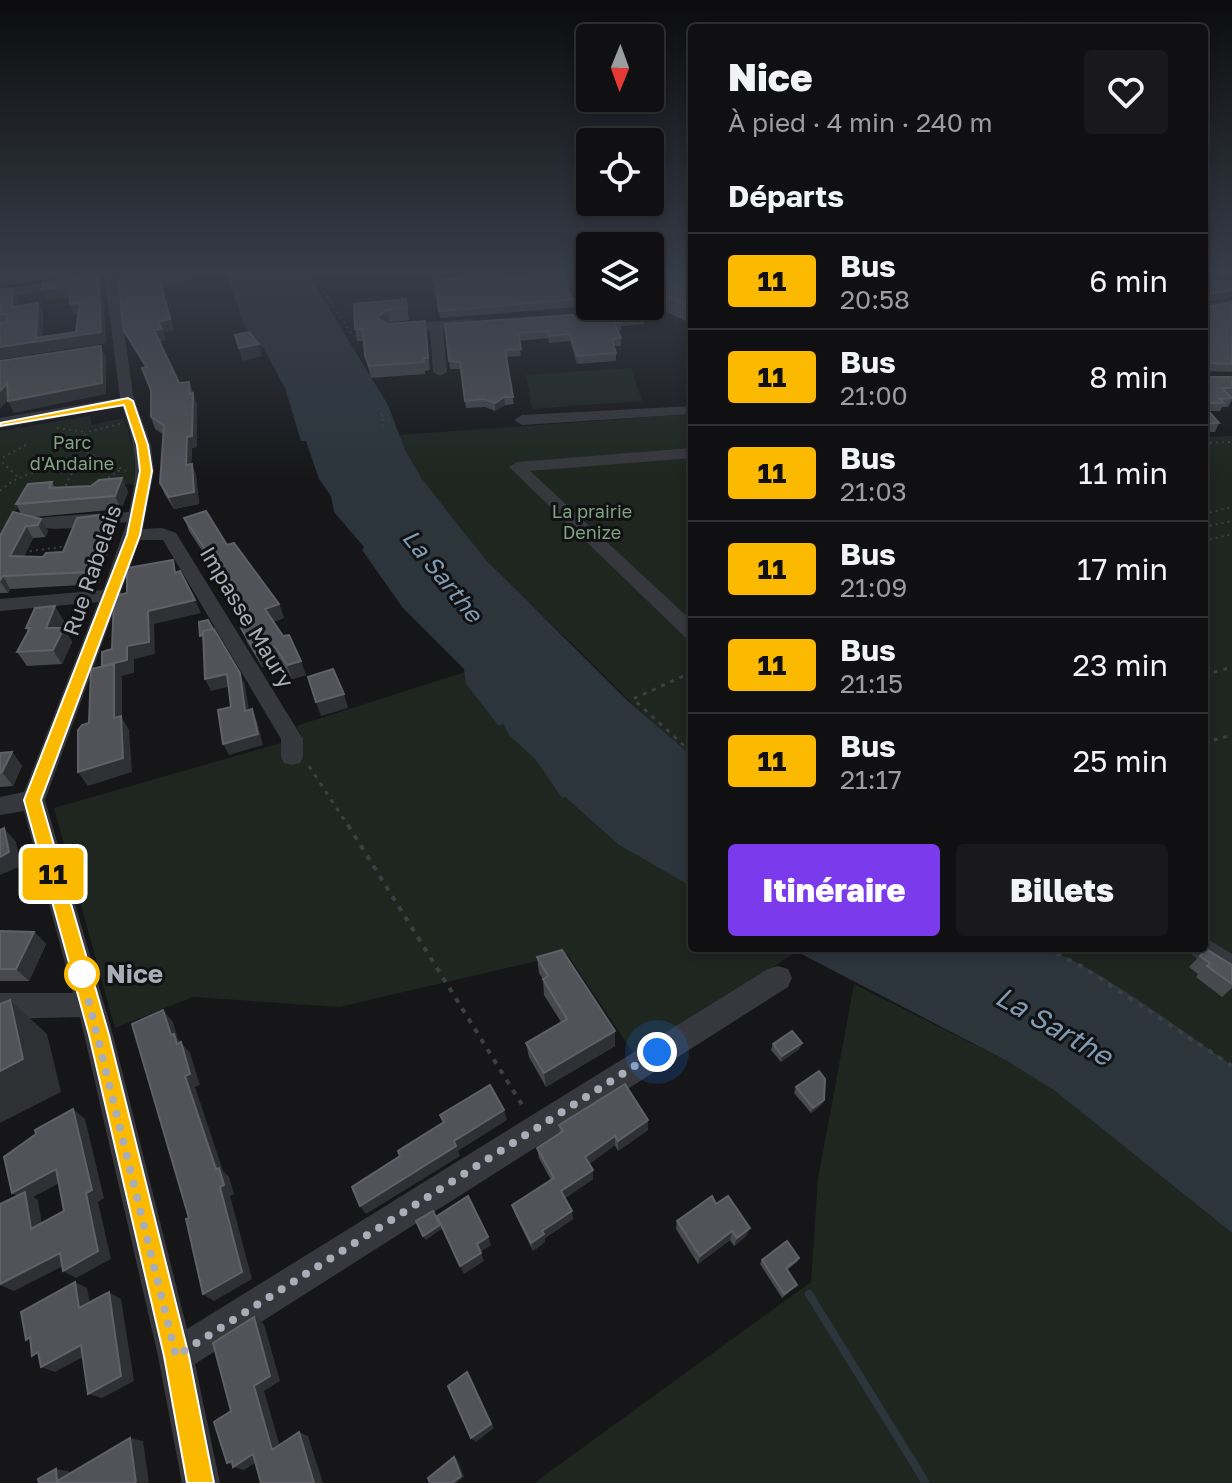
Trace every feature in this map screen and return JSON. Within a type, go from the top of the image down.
[{"type":"street","name":"Rue Rabelais","points":[[33,800],[136,525],[146,471],[143,445],[128,401],[116,340]]},
{"type":"street","points":[[437,340],[440,372]]},
{"type":"street","points":[[0,423],[128,401]]},
{"type":"street","points":[[522,420],[688,410]]},
{"type":"street","points":[[688,453],[517,467],[688,628]]},
{"type":"street","points":[[39,522],[86,521],[136,525]]},
{"type":"street","name":"Impasse Maury","points":[[136,525],[170,537],[292,739],[292,757]]},
{"type":"street","points":[[0,605],[111,595]]},
{"type":"street","points":[[0,806],[33,800],[89,1002],[176,1356],[201,1483]]},
{"type":"street","points":[[1207,952],[1232,970]]},
{"type":"street","points":[[176,1356],[536,1127],[778,978]]},
{"type":"street","points":[[0,1006],[72,1006],[89,1002]]},
{"type":"path","points":[[381,414],[391,414],[381,414]]},
{"type":"path","points":[[381,414],[385,430]]},
{"type":"path","points":[[120,470],[110,461],[96,457],[80,446],[87,432],[135,421]]},
{"type":"path","points":[[1208,443],[1232,442]]},
{"type":"path","points":[[17,476],[3,463],[4,457],[26,445]]},
{"type":"path","points":[[0,491],[17,476],[47,467],[75,467],[96,457]]},
{"type":"path","points":[[39,522],[75,467]]},
{"type":"path","points":[[86,521],[103,479],[120,470],[146,471]]},
{"type":"path","points":[[1208,513],[1232,507]]},
{"type":"path","points":[[1208,526],[1232,521]]},
{"type":"path","points":[[1208,540],[1232,534]]},
{"type":"path","points":[[12,553],[76,546]]},
{"type":"path","points":[[1208,674],[1232,667]]},
{"type":"path","points":[[688,674],[633,699],[688,749]]},
{"type":"path","points":[[1208,742],[1232,735]]},
{"type":"path","points":[[292,757],[310,766],[536,1127]]},
{"type":"path","points":[[1054,952],[1081,966],[1232,1066]]},
{"type":"green space","points":[[631,368],[642,401],[532,409],[526,375]]},
{"type":"green space","name":"La prairie Denize","points":[[688,414],[688,753],[649,721],[480,554],[434,497],[398,435]]},
{"type":"green space","name":"Parc d'Andaine","points":[[90,416],[92,425],[124,418],[134,451],[135,484],[27,491],[0,540],[0,431]]},
{"type":"green space","points":[[1232,436],[1232,1065],[1081,966],[1053,952],[1208,952],[1208,437]]},
{"type":"green space","points":[[465,672],[467,684],[535,759],[562,797],[619,845],[688,885],[688,952],[796,952],[691,1022],[634,1054],[567,954],[339,1007],[193,997],[115,1028],[54,808],[302,737],[296,726]]},
{"type":"green space","points":[[854,984],[1007,1061],[1055,1091],[1232,1233],[1232,1483],[534,1483],[811,1282],[818,1179]]},
{"type":"water","points":[[348,340],[388,405],[405,450],[422,479],[487,561],[629,702],[688,753],[688,885],[619,845],[565,797],[562,798],[535,759],[510,736],[503,724],[499,726],[466,684],[464,669],[403,608],[362,550],[364,547],[334,512],[331,496],[319,479],[306,441],[301,441],[285,388],[264,349],[255,342]]},
{"type":"water","name":"La Sarthe","points":[[798,952],[1054,952],[1117,986],[1232,1065],[1232,1233],[1055,1091],[1007,1061]]},
{"type":"building","points":[[0,340],[46,340],[0,347]]},
{"type":"building","points":[[130,340],[159,340],[179,383],[189,382],[190,394],[193,393],[192,436],[187,437],[186,465],[192,464],[194,492],[169,497],[160,483],[164,425],[151,417],[151,390],[142,368],[147,367]]},
{"type":"building","points":[[237,340],[256,340],[259,344],[239,348]]},
{"type":"building","points":[[364,340],[427,340],[428,358],[423,358],[424,362],[369,366]]},
{"type":"building","points":[[447,340],[519,340],[521,349],[505,350],[513,397],[504,397],[495,403],[484,399],[465,401],[460,362],[449,361]]},
{"type":"building","points":[[572,340],[612,340],[616,353],[577,356]]},
{"type":"building","points":[[1208,340],[1232,340],[1232,364],[1208,363]]},
{"type":"building","points":[[101,346],[102,383],[8,401],[7,383],[0,391],[0,361]]},
{"type":"building","points":[[1208,377],[1232,377],[1232,388],[1222,388],[1232,398],[1220,399],[1224,403],[1208,403]]},
{"type":"building","points":[[1208,411],[1219,423],[1208,424]]},
{"type":"building","points":[[122,478],[115,496],[16,504],[28,484],[52,482],[49,488],[91,486],[99,480]]},
{"type":"building","points":[[206,511],[227,545],[234,543],[279,604],[265,609],[283,636],[289,635],[301,661],[287,665],[275,647],[256,653],[241,628],[253,624],[210,549],[211,558],[184,518]]},
{"type":"building","points":[[13,512],[41,519],[38,525],[26,526],[10,556],[43,557],[46,553],[63,552],[77,518],[110,514],[92,572],[3,576],[0,580],[0,536]]},
{"type":"building","points":[[173,560],[175,573],[180,571],[195,600],[148,611],[149,642],[127,646],[127,660],[102,666],[102,652],[112,649],[114,596],[127,593],[127,568]]},
{"type":"building","points":[[55,606],[46,628],[64,628],[53,650],[17,652],[30,628],[26,628],[35,608]]},
{"type":"building","points":[[208,620],[213,629],[203,631],[200,636],[199,622]]},
{"type":"building","points":[[214,629],[240,673],[245,711],[252,709],[258,734],[223,744],[218,710],[231,707],[227,674],[205,679],[203,631]]},
{"type":"building","points":[[114,664],[114,718],[121,716],[123,758],[78,772],[78,730],[89,723],[91,669]]},
{"type":"building","points":[[333,669],[344,694],[316,702],[308,677]]},
{"type":"building","points":[[12,752],[2,772],[0,773],[0,753]]},
{"type":"building","points":[[4,828],[9,852],[0,857],[0,830]]},
{"type":"building","points":[[0,931],[34,932],[16,969],[0,969]]},
{"type":"building","points":[[562,950],[615,1031],[544,1073],[526,1043],[567,1019],[543,979],[548,976],[537,957]]},
{"type":"building","points":[[1208,950],[1232,965],[1232,984],[1207,966],[1210,963],[1200,956]]},
{"type":"building","points":[[10,1000],[23,1059],[0,1071],[0,1004]]},
{"type":"building","points":[[163,1010],[171,1035],[174,1034],[177,1044],[181,1042],[190,1074],[185,1076],[216,1169],[219,1168],[224,1185],[220,1187],[242,1272],[203,1294],[186,1219],[189,1218],[132,1024]]},
{"type":"building","points":[[792,1031],[802,1043],[782,1056],[773,1044]]},
{"type":"building","points":[[819,1071],[825,1079],[824,1100],[813,1108],[796,1087]]},
{"type":"building","points":[[625,1084],[648,1120],[618,1141],[615,1136],[585,1157],[593,1170],[561,1191],[572,1211],[542,1231],[544,1234],[531,1243],[512,1205],[554,1178],[537,1148],[563,1131],[559,1125]]},
{"type":"building","points":[[490,1085],[504,1110],[454,1141],[456,1146],[360,1206],[352,1187],[400,1156],[398,1151],[444,1122],[440,1115]]},
{"type":"building","points":[[73,1109],[92,1190],[86,1193],[98,1251],[63,1271],[60,1253],[0,1284],[0,1204],[25,1192],[31,1229],[64,1211],[56,1169],[12,1193],[4,1157],[36,1134],[35,1130]]},
{"type":"building","points":[[468,1196],[488,1237],[477,1244],[481,1253],[460,1266],[437,1216]]},
{"type":"building","points":[[712,1196],[716,1204],[728,1196],[750,1228],[737,1238],[732,1231],[700,1256],[677,1221]]},
{"type":"building","points":[[433,1211],[440,1225],[423,1236],[416,1221]]},
{"type":"building","points":[[787,1241],[799,1258],[786,1268],[797,1285],[784,1294],[762,1260]]},
{"type":"building","points":[[75,1282],[79,1308],[109,1292],[121,1376],[88,1394],[81,1345],[41,1367],[38,1352],[32,1356],[30,1337],[26,1340],[21,1312]]},
{"type":"building","points":[[254,1317],[270,1376],[254,1386],[272,1450],[299,1432],[314,1483],[261,1483],[253,1454],[233,1467],[232,1461],[227,1463],[214,1422],[231,1411],[213,1343]]},
{"type":"building","points":[[467,1372],[491,1424],[471,1438],[448,1386]]},
{"type":"building","points":[[130,1438],[136,1483],[39,1483],[38,1479],[56,1469],[57,1481]]},
{"type":"building","points":[[454,1457],[461,1476],[452,1483],[430,1483],[428,1478]]},
{"type":"waterway","points":[[809,1294],[926,1483]]},
{"type":"bus line","name":"11","points":[[0,423],[128,401],[143,445],[146,471],[133,535],[33,800],[99,1035],[176,1356],[201,1483]]},
{"type":"place","name":"Nice","points":[[82,974]]},
{"type":"route","points":[[82,974],[176,1356],[657,1052]]}]
